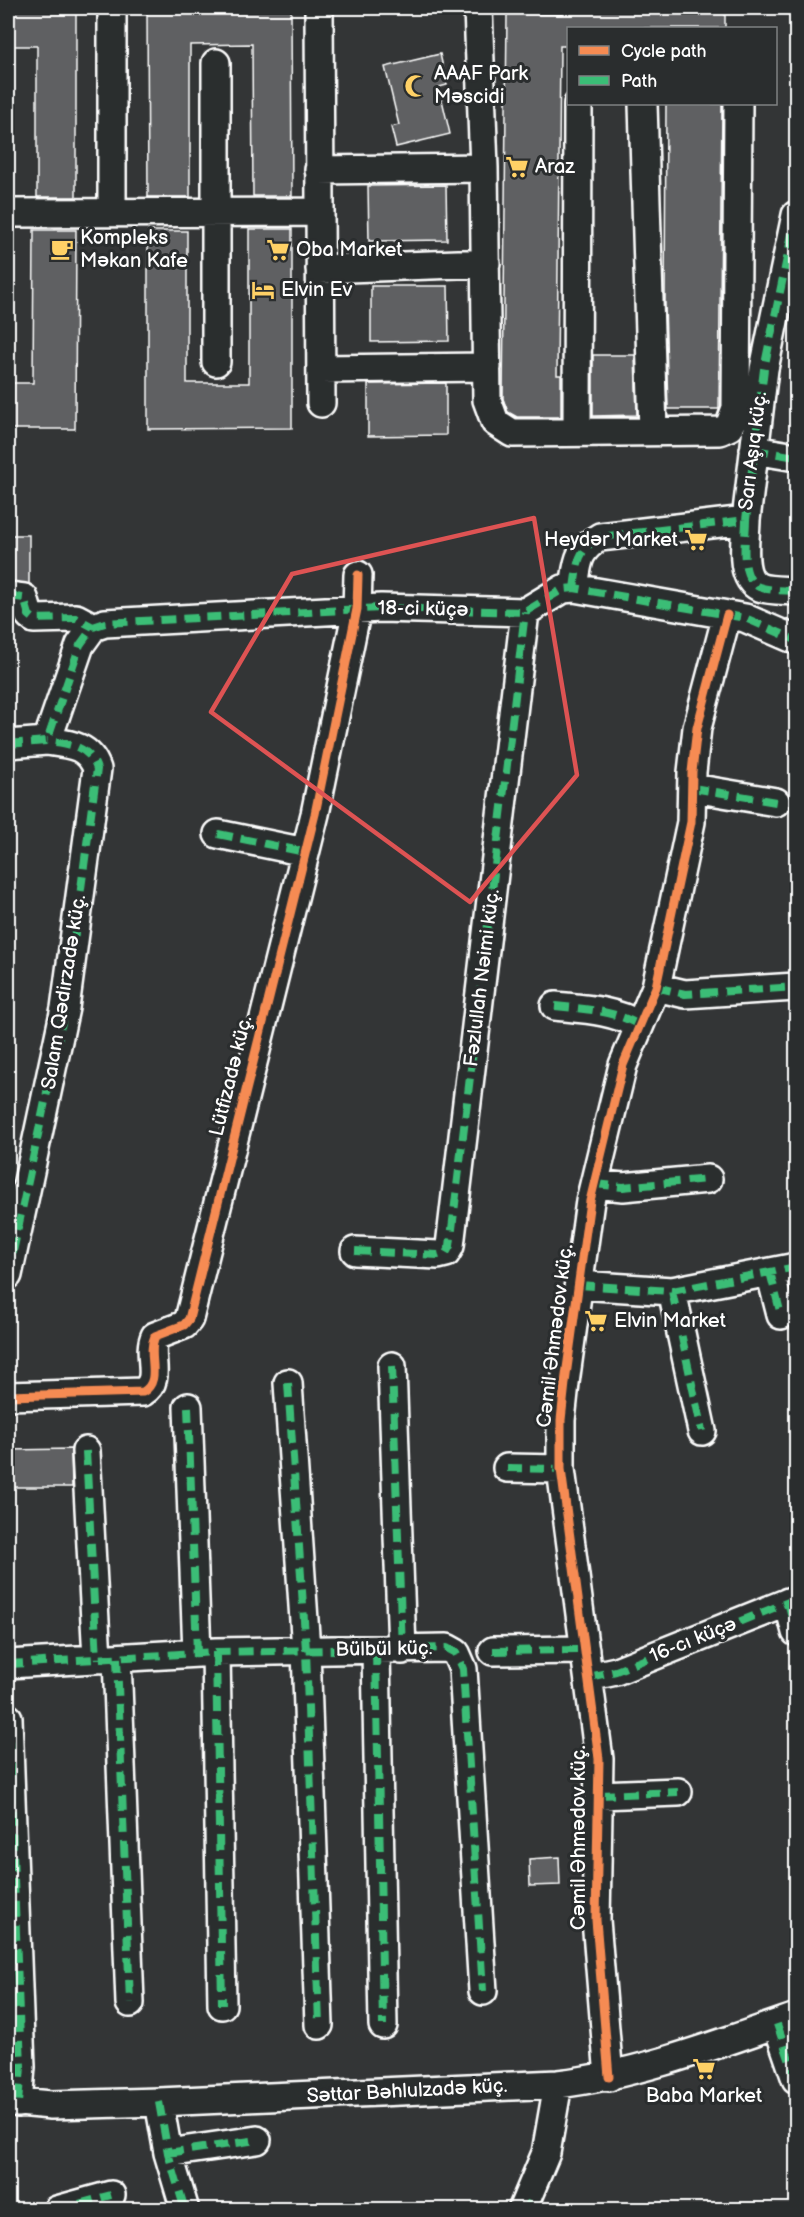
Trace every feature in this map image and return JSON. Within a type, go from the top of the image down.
[{"type":"street","points":[[112,8],[112,211]]},
{"type":"street","points":[[319,8],[321,403]]},
{"type":"street","points":[[478,8],[484,168],[487,367],[490,413],[502,428],[522,434],[653,430],[720,432],[729,427],[734,419],[736,408],[738,105]]},
{"type":"street","points":[[216,63],[216,362]]},
{"type":"street","points":[[577,432],[578,105]]},
{"type":"street","points":[[643,105],[653,430]]},
{"type":"street","points":[[320,170],[484,168]]},
{"type":"street","points":[[8,213],[319,212]]},
{"type":"street","name":"Sarı Aşıq küç.","points":[[574,588],[580,553],[584,547],[600,537],[746,520],[769,336],[796,215]]},
{"type":"street","points":[[320,269],[486,263]]},
{"type":"street","points":[[321,369],[487,367]]},
{"type":"street","points":[[754,450],[796,457]]},
{"type":"street","points":[[746,520],[746,567],[750,579],[759,587],[796,591]]},
{"type":"street","name":"Lütfizadə küç.","points":[[8,1396],[143,1392],[151,1387],[154,1380],[151,1345],[155,1336],[184,1325],[189,1319],[306,852],[357,609],[358,575]]},
{"type":"street","points":[[525,612],[563,589],[574,588],[745,618],[796,640]]},
{"type":"street","points":[[8,596],[24,597],[29,615],[34,619],[76,618],[93,627],[80,645],[47,741],[8,744]]},
{"type":"street","name":"18-ci küçə","points":[[93,627],[105,623],[357,609],[525,612]]},
{"type":"street","name":"Fəzlullah Nəimi küç.","points":[[355,1251],[438,1255],[446,1253],[450,1246],[525,612]]},
{"type":"street","name":"Cəmil Əhmədov küç.","points":[[609,2077],[596,1920],[599,1759],[561,1469],[563,1402],[595,1184],[623,1065],[656,987],[691,822],[692,772],[697,728],[727,615]]},
{"type":"street","name":"Salam Qədirzadə küç.","points":[[8,1275],[65,1008],[97,769],[94,760],[86,750],[76,745],[47,741]]},
{"type":"street","points":[[693,788],[776,802]]},
{"type":"street","points":[[218,834],[306,852]]},
{"type":"street","points":[[656,987],[685,994],[796,987]]},
{"type":"street","points":[[555,1006],[611,1013],[623,1016],[639,1025]]},
{"type":"street","points":[[595,1184],[623,1187],[708,1179]]},
{"type":"street","points":[[579,1285],[672,1291],[796,1267]]},
{"type":"street","points":[[770,1272],[781,1316]]},
{"type":"street","points":[[672,1291],[702,1431]]},
{"type":"street","points":[[383,2025],[392,1366]]},
{"type":"street","points":[[288,1383],[306,1650],[319,2025]]},
{"type":"street","points":[[188,1407],[206,1652],[222,2005]]},
{"type":"street","points":[[86,1451],[106,1658],[130,2003]]},
{"type":"street","points":[[507,1468],[561,1469]]},
{"type":"street","points":[[792,1600],[796,1632]]},
{"type":"street","name":"16-cı küçə","points":[[494,1651],[587,1664],[616,1671],[792,1600]]},
{"type":"street","name":"Bülbül küç.","points":[[8,1664],[206,1652],[447,1648],[456,1653],[463,1669],[483,1991]]},
{"type":"street","points":[[8,1718],[11,1857],[21,2067],[13,2102]]},
{"type":"street","points":[[599,1796],[678,1792]]},
{"type":"street","points":[[787,2021],[796,2079]]},
{"type":"street","name":"Səttar Bəhlulzadə küç.","points":[[13,2102],[51,2105],[159,2102],[558,2084],[609,2077],[787,2021]]},
{"type":"street","points":[[527,2208],[546,2153],[558,2084]]},
{"type":"street","points":[[159,2102],[168,2153],[184,2210]]},
{"type":"street","points":[[168,2153],[257,2140]]},
{"type":"street","points":[[57,2210],[111,2195]]},
{"type":"highlighted area","points":[[534,518],[577,775],[470,902],[211,712],[292,574]]},
{"type":"building","points":[[8,8],[76,8],[76,197],[37,197],[37,46],[8,46]]},
{"type":"building","points":[[147,8],[291,8],[292,196],[253,196],[252,44],[190,45],[190,197],[148,197]]},
{"type":"building","points":[[562,8],[655,8],[655,11],[725,12],[725,27],[567,27],[567,46],[560,46],[557,375],[561,375],[561,417],[517,417],[508,412],[503,399],[507,14],[562,14]]},
{"type":"building","points":[[440,54],[447,85],[439,87],[450,134],[396,147],[391,127],[399,125],[385,67]]},
{"type":"building","points":[[666,105],[722,105],[719,409],[668,409],[665,304]]},
{"type":"building","points":[[446,185],[447,240],[369,241],[368,186]]},
{"type":"building","points":[[249,229],[292,229],[292,428],[148,429],[148,231],[187,231],[187,383],[249,383]]},
{"type":"building","points":[[34,230],[76,230],[75,429],[8,429],[8,383],[33,383]]},
{"type":"building","points":[[371,286],[448,286],[449,341],[371,342]]},
{"type":"building","points":[[593,355],[635,355],[637,415],[593,416]]},
{"type":"building","points":[[446,383],[446,435],[368,436],[368,384]]},
{"type":"building","points":[[8,535],[29,535],[29,584],[8,581]]},
{"type":"building","points":[[71,1449],[72,1487],[9,1487],[8,1450]]},
{"type":"building","points":[[559,1857],[560,1885],[530,1886],[529,1859]]},
{"type":"marked path","points":[[574,588],[582,553],[586,547],[600,537],[746,520],[764,369],[796,215]]},
{"type":"marked path","points":[[754,450],[796,457]]},
{"type":"marked path","points":[[746,520],[745,557],[748,575],[752,582],[759,587],[772,590],[796,591]]},
{"type":"marked path","points":[[8,744],[47,741],[80,645],[93,627],[105,623],[381,608],[525,612],[563,589],[574,588],[745,618],[796,640]]},
{"type":"marked path","points":[[8,596],[24,598],[29,615],[34,619],[76,618],[93,627]]},
{"type":"marked path","points":[[355,1251],[438,1255],[446,1253],[450,1246],[525,612]]},
{"type":"marked path","points":[[8,1275],[65,1008],[97,769],[89,755],[83,750],[47,741]]},
{"type":"marked path","points":[[693,788],[776,802]]},
{"type":"marked path","points":[[218,834],[305,852]]},
{"type":"marked path","points":[[656,987],[685,994],[796,987]]},
{"type":"marked path","points":[[555,1006],[609,1013],[639,1025]]},
{"type":"marked path","points":[[595,1184],[623,1187],[708,1179]]},
{"type":"marked path","points":[[579,1285],[672,1291],[796,1267]]},
{"type":"marked path","points":[[770,1272],[781,1315]]},
{"type":"marked path","points":[[672,1291],[702,1431]]},
{"type":"marked path","points":[[392,1366],[402,1650]]},
{"type":"marked path","points":[[288,1383],[306,1650],[319,2025]]},
{"type":"marked path","points":[[188,1407],[197,1653]]},
{"type":"marked path","points":[[86,1451],[97,1659]]},
{"type":"marked path","points":[[507,1468],[561,1469]]},
{"type":"marked path","points":[[589,1677],[616,1671],[796,1599]]},
{"type":"marked path","points":[[788,1602],[796,1632]]},
{"type":"marked path","points":[[8,1664],[216,1652],[447,1648],[456,1653],[463,1669],[483,1991]]},
{"type":"marked path","points":[[493,1651],[585,1650]]},
{"type":"marked path","points":[[376,1651],[383,2025]]},
{"type":"marked path","points":[[216,1652],[222,2005]]},
{"type":"marked path","points":[[117,1658],[130,2003]]},
{"type":"marked path","points":[[8,1718],[21,2067],[18,2103]]},
{"type":"marked path","points":[[599,1795],[678,1792]]},
{"type":"marked path","points":[[777,2024],[796,2079]]},
{"type":"marked path","points":[[159,2102],[168,2153],[185,2210]]},
{"type":"marked path","points":[[168,2153],[257,2140]]},
{"type":"marked path","points":[[57,2210],[111,2195]]},
{"type":"marked path","points":[[525,2203],[534,2210]]},
{"type":"cycle path","points":[[8,1396],[143,1392],[152,1381],[152,1351],[155,1336],[184,1325],[189,1319],[315,814],[357,609],[358,575]]},
{"type":"cycle path","points":[[609,2077],[596,1920],[599,1759],[561,1469],[561,1420],[590,1201],[623,1065],[656,987],[691,822],[692,772],[697,728],[727,615]]},
{"type":"place","name":"AAAF Park Məscidi","points":[[416,86]]},
{"type":"place","name":"Araz","points":[[517,167]]},
{"type":"place","name":"Kompleks Məkan Kafe","points":[[62,249]]},
{"type":"place","name":"Oba Market","points":[[278,250]]},
{"type":"place","name":"Elvin Ev","points":[[263,290]]},
{"type":"place","name":"Heydər Market","points":[[696,540]]},
{"type":"place","name":"Elvin Market","points":[[596,1321]]},
{"type":"place","name":"Baba Market","points":[[704,2069]]}]
